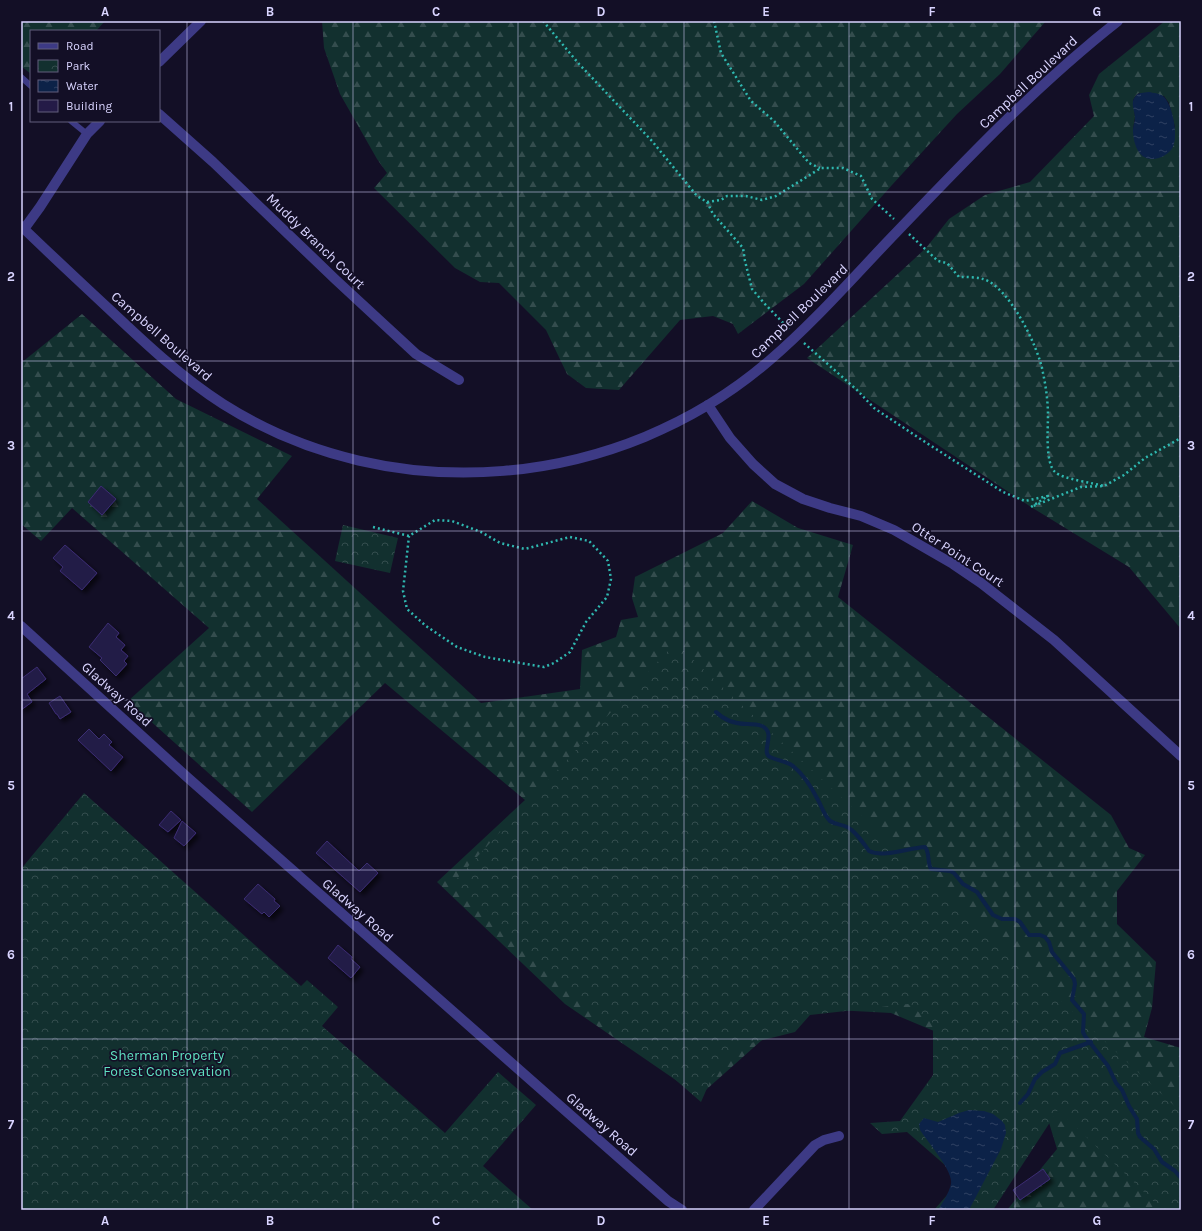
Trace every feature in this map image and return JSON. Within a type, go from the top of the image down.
[{"type":"street","points":[[160,61],[201,21]]},
{"type":"street","name":"Campbell Boulevard","points":[[23,227],[144,342],[195,385],[241,414],[276,432],[311,446],[362,461],[409,469],[456,472],[507,471],[551,465],[593,456],[632,442],[673,424],[708,405],[750,377],[796,336],[1002,123],[1061,68],[1118,21]]},
{"type":"street","name":"Muddy Branch Court","points":[[160,115],[213,162],[336,280],[416,354],[459,380]]},
{"type":"street","points":[[23,227],[40,207],[87,134],[99,122]]},
{"type":"street","name":"Otter Point Court","points":[[708,405],[730,438],[753,464],[775,484],[803,499],[861,516],[894,530],[981,583],[1054,640],[1181,756]]},
{"type":"street","name":"Gladway Road","points":[[21,626],[353,925],[668,1201],[682,1210]]},
{"type":"street","points":[[754,1210],[815,1145],[824,1140],[839,1136]]},
{"type":"lane","points":[[21,77],[30,85]]},
{"type":"lane","points":[[73,122],[87,134]]},
{"type":"path","points":[[543,21],[579,64],[652,141],[697,196],[707,202],[713,214],[743,248],[752,289],[796,336],[857,390],[874,408],[1003,492],[1026,501],[1048,496],[1031,507],[1081,486],[1104,486],[1124,475],[1145,458],[1181,438]]},
{"type":"path","points":[[714,21],[721,53],[751,101],[774,121],[809,163],[821,168],[843,168],[861,176],[872,199],[938,262],[947,263],[959,277],[984,279],[1002,290],[1028,330],[1043,372],[1048,415],[1048,444],[1051,465],[1055,472],[1067,478],[1104,486]]},
{"type":"path","points":[[707,202],[721,200],[728,196],[746,196],[762,200],[776,196],[821,168]]},
{"type":"path","points":[[373,527],[409,536],[435,520],[452,521],[481,532],[500,544],[525,548],[570,537],[589,541],[608,561],[611,579],[607,596],[586,622],[570,652],[554,663],[544,666],[485,657],[457,647],[426,626],[407,609],[403,591],[409,536]]},
{"type":"green space","points":[[21,21],[105,21],[97,30],[30,30],[30,73],[21,66]]},
{"type":"green space","points":[[322,21],[1046,21],[1000,74],[957,114],[804,284],[738,334],[733,324],[713,316],[680,320],[619,390],[586,388],[567,374],[546,330],[499,283],[480,282],[455,268],[374,188],[387,173],[377,159],[340,94],[324,48]]},
{"type":"green space","points":[[1165,21],[1181,21],[1181,629],[1129,567],[1031,507],[807,358],[926,248],[949,219],[985,195],[1030,182],[1094,116],[1089,95],[1099,74]],"holes":[[[1139,93],[1164,96],[1169,103],[1175,127],[1137,148],[1133,129],[1135,117],[1133,100]]]},
{"type":"green space","points":[[82,314],[176,399],[292,456],[257,499],[481,703],[580,689],[582,650],[616,637],[621,620],[638,617],[632,598],[635,577],[723,533],[752,501],[798,528],[853,545],[838,597],[1111,815],[1129,848],[1145,855],[1117,891],[1117,924],[1156,962],[1152,1008],[1144,1037],[1181,1048],[1181,1210],[1007,1210],[1057,1149],[1034,1073],[891,1013],[798,1008],[699,1096],[565,1004],[437,882],[525,800],[385,683],[252,812],[128,701],[209,628],[72,508],[41,541],[21,524],[21,363]]},
{"type":"green space","points":[[343,525],[398,538],[390,573],[335,561]]},
{"type":"green space","points":[[675,643],[1181,1112],[1181,1210],[1163,1210],[1058,1110],[993,1210],[934,1210],[961,1179],[907,1132],[882,1134],[870,1123],[900,1121],[933,1075],[933,1023],[908,1004],[810,1015],[795,1032],[739,1046],[712,1077],[701,1102],[451,885]]},
{"type":"green space","name":"Sherman Property Forest Conservation","points":[[84,793],[301,986],[307,980],[338,1007],[322,1026],[445,1133],[498,1072],[536,1105],[483,1166],[533,1210],[21,1210],[21,869]]},
{"type":"water","points":[[1149,92],[1161,95],[1167,100],[1172,114],[1175,131],[1174,145],[1171,150],[1163,156],[1153,159],[1148,159],[1140,153],[1135,145],[1133,135],[1135,118],[1133,104],[1134,99],[1139,93]]},
{"type":"water","points":[[969,1110],[984,1111],[993,1114],[1005,1125],[1006,1133],[1001,1149],[969,1210],[938,1210],[949,1191],[951,1179],[939,1157],[920,1130],[919,1124],[924,1118],[938,1122]]},
{"type":"building","points":[[101,486],[116,499],[102,515],[88,502]]},
{"type":"building","points":[[65,545],[97,573],[82,590],[60,571],[63,567],[53,558]]},
{"type":"building","points":[[108,623],[119,633],[116,637],[125,645],[121,650],[128,656],[124,661],[127,664],[116,676],[100,660],[102,658],[89,647]]},
{"type":"building","points":[[37,667],[46,679],[27,694],[32,702],[21,710],[21,679]]},
{"type":"building","points":[[60,696],[71,712],[60,719],[49,703]]},
{"type":"building","points":[[89,729],[99,739],[104,734],[112,742],[109,745],[123,757],[111,771],[78,740]]},
{"type":"building","points":[[171,811],[181,820],[168,832],[159,825]]},
{"type":"building","points":[[182,821],[196,833],[184,846],[174,838]]},
{"type":"building","points":[[327,841],[359,871],[367,863],[378,873],[360,892],[316,853]]},
{"type":"building","points":[[258,884],[275,899],[274,901],[280,906],[269,917],[264,912],[262,914],[244,899]]},
{"type":"building","points":[[338,945],[352,957],[351,959],[360,967],[351,978],[328,958]]},
{"type":"building","points":[[1043,1169],[1050,1179],[1020,1200],[1013,1190]]},
{"type":"waterway","points":[[716,712],[730,721],[758,725],[766,729],[768,733],[767,755],[790,764],[797,769],[816,795],[828,819],[853,831],[869,851],[875,853],[889,853],[925,847],[927,849],[931,869],[950,871],[954,873],[963,884],[977,892],[993,915],[1002,919],[1015,919],[1020,922],[1029,935],[1040,935],[1045,937],[1049,942],[1052,952],[1074,979],[1075,984],[1072,1000],[1084,1014],[1083,1032],[1108,1066],[1116,1083],[1122,1090],[1137,1119],[1138,1133],[1140,1137],[1154,1149],[1162,1162],[1175,1171],[1181,1178]]},
{"type":"waterway","points":[[1020,1103],[1028,1094],[1035,1079],[1042,1072],[1055,1064],[1060,1053],[1091,1042]]}]
